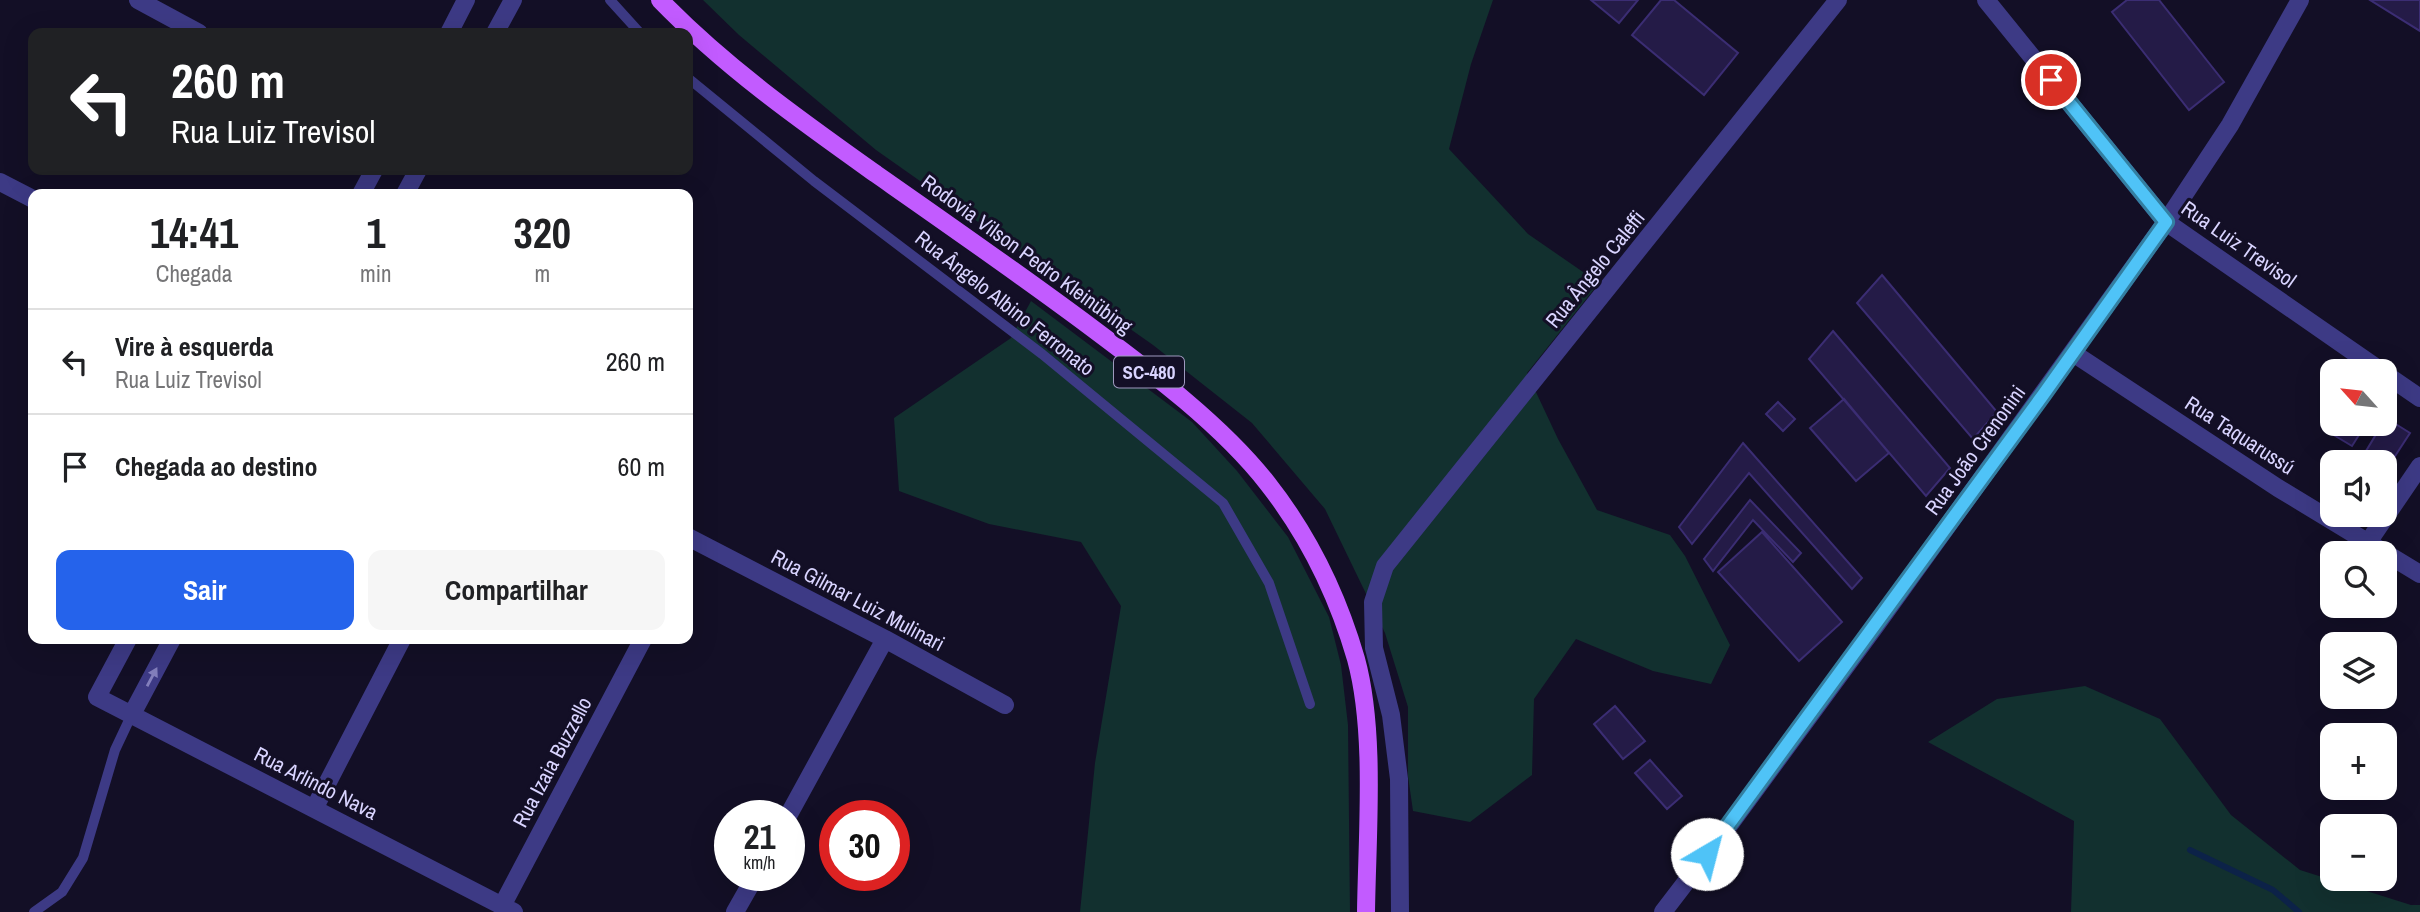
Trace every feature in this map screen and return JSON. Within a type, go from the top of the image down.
[{"type":"main road","name":"Rodovia Vilson Pedro Kleinübing","points":[[660,0],[687,28]]},
{"type":"main road","name":"Rodovia Vilson Pedro Kleinübing","points":[[693,35],[771,100],[1129,356],[1204,418],[1267,482],[1306,538],[1339,609],[1357,662],[1367,724],[1366,912]]},
{"type":"street","points":[[138,0],[190,28]]},
{"type":"street","points":[[452,28],[466,0]]},
{"type":"street","points":[[498,28],[513,0]]},
{"type":"street","name":"Rua Ângelo Caleffi","points":[[1400,912],[1399,779],[1391,715],[1374,648],[1373,602],[1385,566],[1838,0]]},
{"type":"street","name":"Rua Luiz Trevisol","points":[[1986,0],[2166,222],[2364,359]]},
{"type":"street","name":"Rua João Crenonini","points":[[1662,912],[1722,835],[2166,222],[2230,125],[2300,0]]},
{"type":"street","points":[[0,182],[28,196]]},
{"type":"street","name":"Rua Taquarussú","points":[[2073,353],[2278,488],[2369,541]]},
{"type":"street","name":"Rua Luiz Trevisol","points":[[2398,383],[2420,398]]},
{"type":"street","points":[[2369,541],[2420,466]]},
{"type":"street","name":"Rua Gilmar Luiz Mulinari","points":[[693,545],[885,639],[1005,705]]},
{"type":"street","name":"Rua Taquarussú","points":[[2397,560],[2420,575]]},
{"type":"street","points":[[797,800],[885,639]]},
{"type":"street","name":"Rua Arlindo Nava","points":[[125,644],[97,697],[315,807],[508,909]]},
{"type":"street","points":[[131,716],[169,644]]},
{"type":"street","points":[[315,807],[399,644]]},
{"type":"street","name":"Rua Izaia Buzzello","points":[[508,909],[640,644]]},
{"type":"street","points":[[735,912],[746,891]]},
{"type":"lane","points":[[610,0],[635,28]]},
{"type":"lane","name":"Rua Ângelo Albino Ferronato","points":[[693,82],[814,181],[1042,354],[1223,503],[1269,583],[1310,704]]},
{"type":"lane","points":[[34,912],[62,892],[83,858],[115,750],[131,716]]},
{"type":"green space","points":[[703,0],[1493,0],[1471,64],[1449,149],[1528,234],[1599,283],[1527,373],[1558,439],[1597,510],[1670,535],[1685,556],[1730,645],[1711,684],[1653,671],[1576,639],[1534,699],[1532,775],[1470,822],[1413,811],[1408,776],[1408,707],[1385,633],[1325,509],[1252,423],[1153,345],[876,150],[739,35]]},
{"type":"green space","points":[[1031,301],[1192,422],[1237,471],[1288,537],[1329,617],[1341,665],[1348,725],[1350,912],[1080,912],[1095,763],[1121,606],[1081,542],[989,524],[899,491],[894,418],[1011,338]]},
{"type":"green space","points":[[2085,686],[2160,719],[2231,815],[2300,870],[2320,876],[2320,891],[2367,891],[2411,905],[2420,905],[2420,912],[2071,912],[2074,821],[1928,742],[1997,699]]},
{"type":"building","points":[[1591,0],[1638,0],[1619,23]]},
{"type":"building","points":[[1661,0],[1674,0],[1738,53],[1704,95],[1632,35]]},
{"type":"building","points":[[2127,0],[2159,0],[2224,82],[2189,110],[2112,12]]},
{"type":"building","points":[[2370,0],[2420,0],[2420,31]]},
{"type":"building","points":[[1882,275],[1997,412],[1973,439],[1857,303]]},
{"type":"building","points":[[1833,331],[1950,468],[1926,496],[1809,359]]},
{"type":"building","points":[[1844,399],[1889,453],[1856,481],[1810,428]]},
{"type":"building","points":[[1778,402],[1795,419],[1783,431],[1766,414]]},
{"type":"building","points":[[2398,426],[2410,433],[2397,453],[2397,450],[2367,450],[2375,436],[2398,436]]},
{"type":"building","points":[[2335,436],[2358,436],[2352,446]]},
{"type":"building","points":[[1743,443],[1862,578],[1852,589],[1749,473],[1692,544],[1679,527]]},
{"type":"building","points":[[1750,500],[1801,553],[1793,562],[1753,520],[1713,571],[1704,559]]},
{"type":"building","points":[[1762,532],[1842,622],[1799,661],[1718,572]]},
{"type":"building","points":[[1615,706],[1645,741],[1623,759],[1594,724]]},
{"type":"building","points":[[1650,760],[1682,796],[1667,809],[1635,773]]},
{"type":"waterway","points":[[2190,850],[2273,890],[2299,912]]},
{"type":"route","points":[[1707,854],[2043,395],[2166,222],[2051,80]]}]
